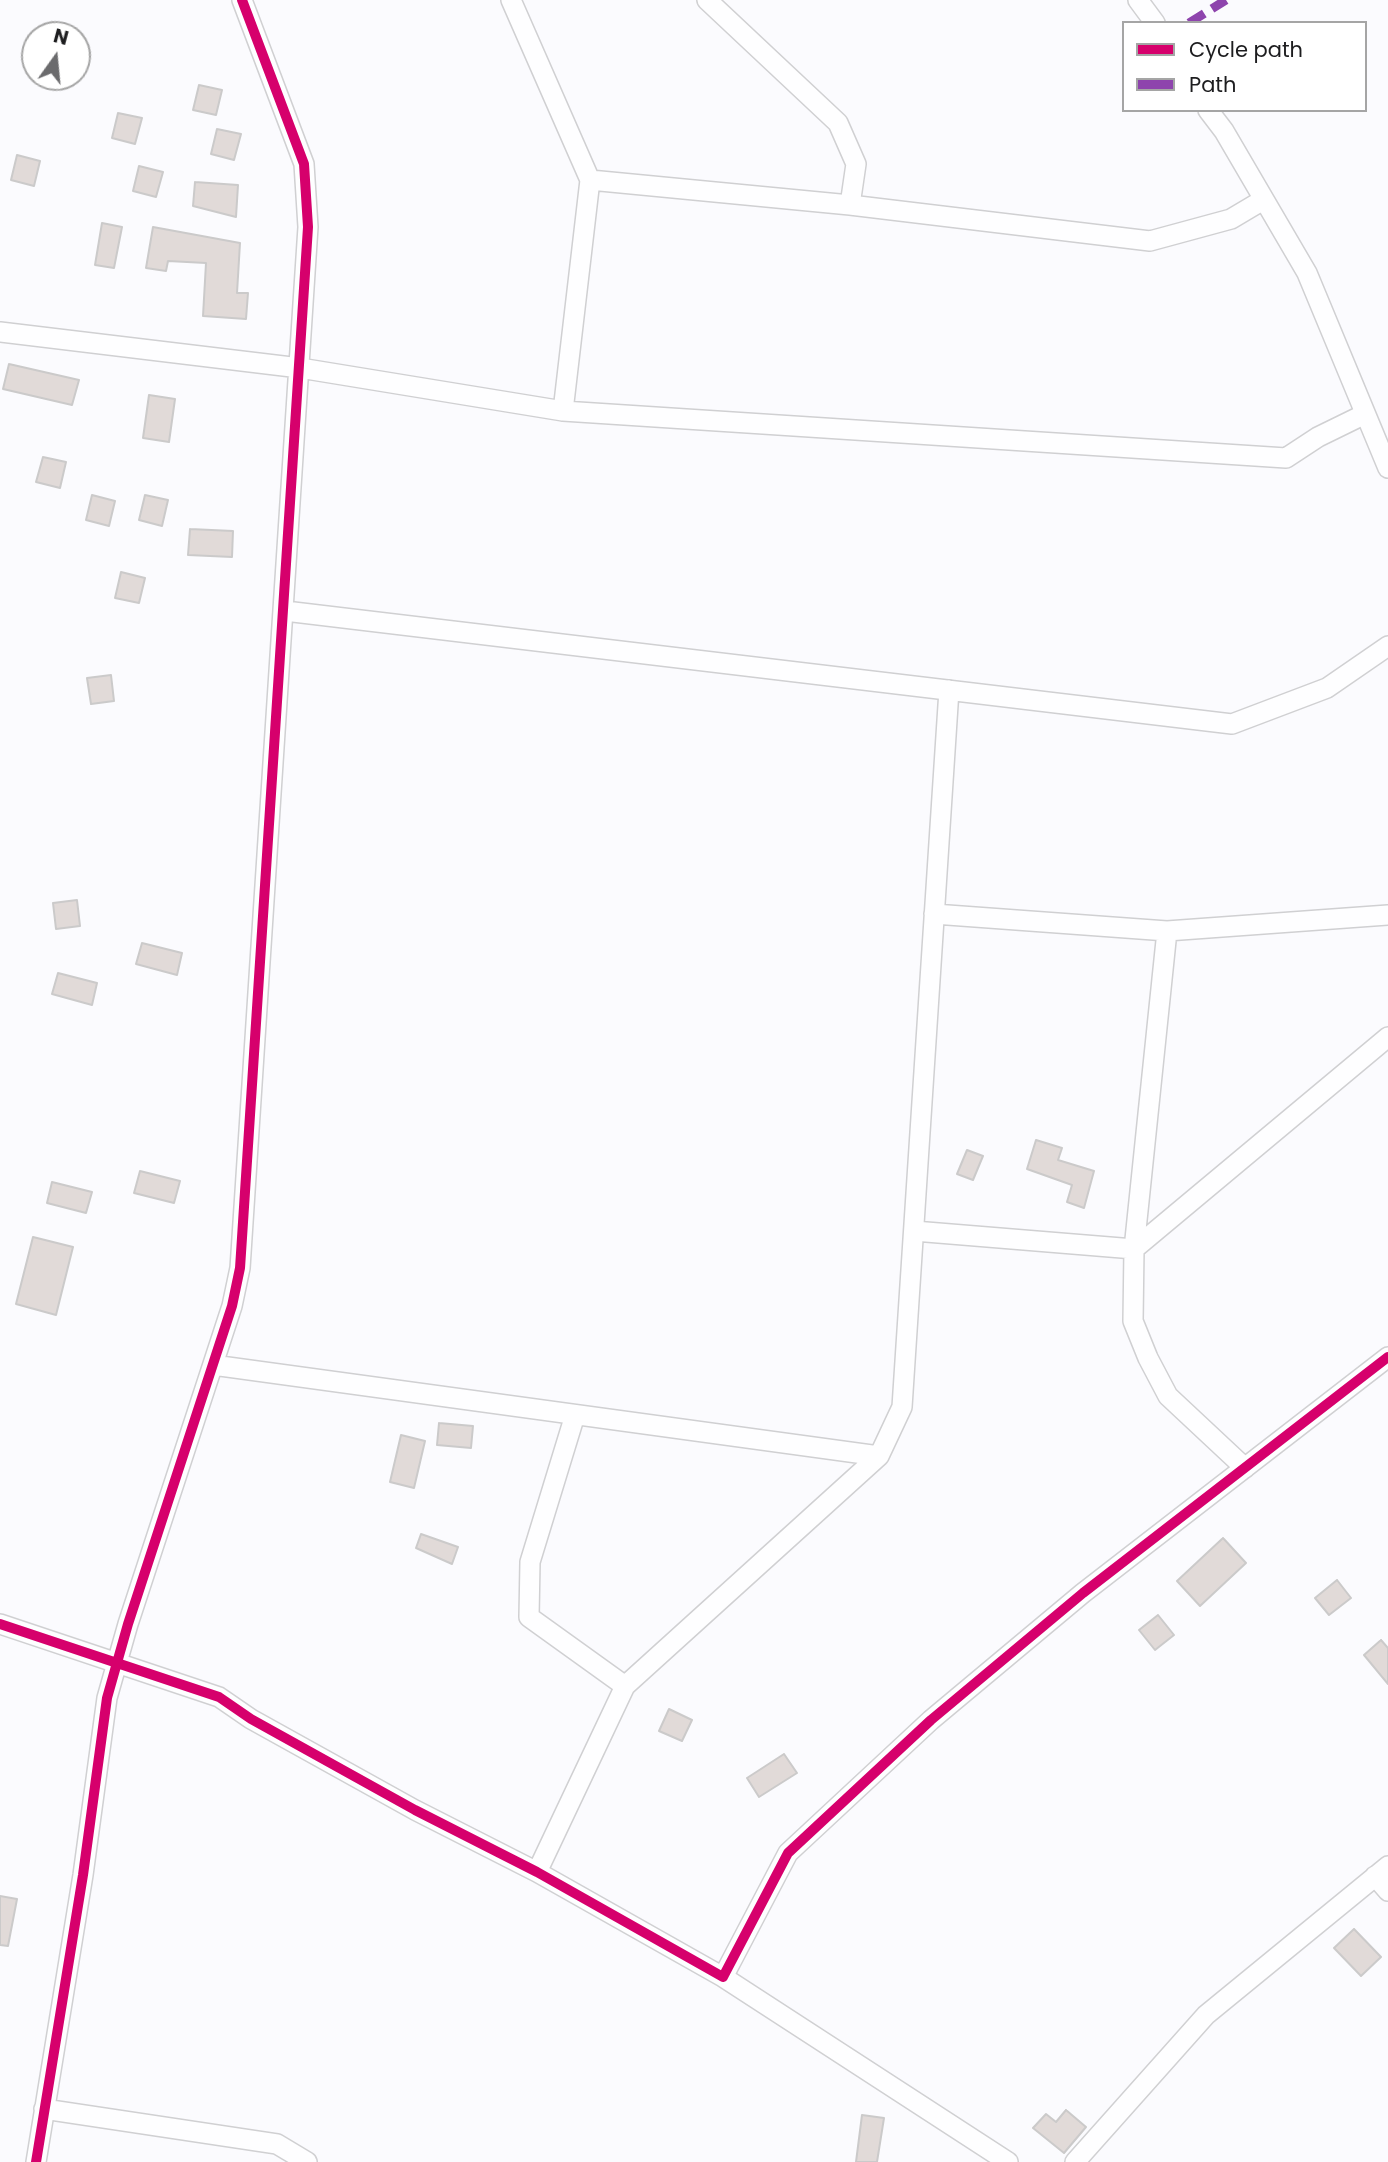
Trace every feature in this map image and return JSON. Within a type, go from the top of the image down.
[{"type":"street","points":[[36,2162],[115,1665],[232,1306],[240,1268],[308,227],[304,164],[242,0]]},
{"type":"street","points":[[511,0],[590,180],[563,411]]},
{"type":"street","points":[[707,0],[838,122],[856,164],[850,205]]},
{"type":"street","points":[[1138,0],[1154,21]]},
{"type":"street","points":[[1209,112],[1307,272],[1388,468]]},
{"type":"street","points":[[590,180],[850,205],[1150,241],[1231,219],[1264,200]]},
{"type":"street","points":[[0,332],[300,368],[563,411],[1286,458],[1365,414]]},
{"type":"street","points":[[285,611],[1232,724],[1327,688],[1388,646]]},
{"type":"street","points":[[537,1872],[625,1686],[879,1456],[902,1407],[949,690]]},
{"type":"street","points":[[934,914],[1167,931],[1388,915]]},
{"type":"street","points":[[1167,931],[1134,1249],[1133,1321],[1168,1396],[1245,1468]]},
{"type":"street","points":[[914,1231],[1134,1249],[1388,1037]]},
{"type":"street","points":[[723,1977],[788,1853],[931,1720],[1083,1593],[1388,1357]]},
{"type":"street","points":[[213,1365],[879,1456]]},
{"type":"street","points":[[575,1415],[530,1562],[529,1617],[625,1686]]},
{"type":"street","points":[[0,1624],[115,1665],[219,1697],[251,1719],[415,1810],[537,1872],[723,1977],[1008,2162]]},
{"type":"street","points":[[1075,2162],[1206,2015],[1384,1878]]},
{"type":"street","points":[[44,2109],[277,2144],[307,2162]]},
{"type":"building","points":[[199,85],[222,90],[216,115],[193,110]]},
{"type":"building","points":[[118,113],[142,118],[135,144],[112,138]]},
{"type":"building","points":[[217,129],[241,134],[234,160],[211,154]]},
{"type":"building","points":[[17,155],[40,161],[34,186],[11,180]]},
{"type":"building","points":[[139,166],[163,172],[156,197],[133,191]]},
{"type":"building","points":[[195,182],[238,185],[236,217],[193,206]]},
{"type":"building","points":[[102,223],[122,227],[114,268],[95,265]]},
{"type":"building","points":[[153,227],[240,243],[237,293],[248,293],[246,319],[203,316],[206,263],[168,261],[166,271],[146,268]]},
{"type":"building","points":[[9,364],[79,380],[72,405],[3,389]]},
{"type":"building","points":[[149,395],[175,399],[169,442],[143,438]]},
{"type":"building","points":[[43,457],[66,462],[60,488],[36,482]]},
{"type":"building","points":[[92,495],[115,501],[109,526],[86,520]]},
{"type":"building","points":[[145,495],[168,500],[162,526],[139,520]]},
{"type":"building","points":[[190,529],[233,531],[232,557],[188,555]]},
{"type":"building","points":[[121,572],[145,578],[139,603],[115,598]]},
{"type":"building","points":[[111,675],[114,701],[91,704],[87,678]]},
{"type":"building","points":[[77,900],[80,926],[56,929],[53,903]]},
{"type":"building","points":[[142,943],[182,953],[177,975],[136,964]]},
{"type":"building","points":[[58,973],[97,983],[92,1005],[52,994]]},
{"type":"building","points":[[1036,1140],[1062,1148],[1058,1160],[1094,1171],[1084,1208],[1067,1202],[1072,1185],[1027,1169]]},
{"type":"building","points":[[967,1150],[983,1156],[973,1180],[957,1174]]},
{"type":"building","points":[[140,1171],[180,1181],[174,1203],[134,1193]]},
{"type":"building","points":[[52,1182],[92,1192],[86,1213],[47,1203]]},
{"type":"building","points":[[33,1237],[73,1247],[56,1315],[16,1304]]},
{"type":"building","points":[[439,1423],[473,1426],[471,1448],[437,1445]]},
{"type":"building","points":[[401,1435],[425,1441],[414,1488],[390,1482]]},
{"type":"building","points":[[421,1534],[458,1547],[452,1564],[416,1548]]},
{"type":"building","points":[[1223,1538],[1246,1563],[1200,1606],[1177,1581]]},
{"type":"building","points":[[1337,1580],[1351,1598],[1329,1615],[1315,1598]]},
{"type":"building","points":[[1158,1615],[1174,1635],[1155,1650],[1139,1630]]},
{"type":"building","points":[[1381,1640],[1388,1648],[1388,1684],[1364,1655]]},
{"type":"building","points":[[669,1709],[692,1720],[682,1741],[659,1731]]},
{"type":"building","points":[[784,1754],[797,1773],[759,1797],[747,1778]]},
{"type":"building","points":[[0,1896],[17,1899],[8,1946],[0,1945]]},
{"type":"building","points":[[1354,1929],[1381,1957],[1361,1976],[1334,1948]]},
{"type":"building","points":[[1066,2110],[1086,2127],[1064,2153],[1033,2128],[1046,2114],[1056,2122]]},
{"type":"building","points":[[862,2115],[884,2118],[877,2162],[856,2162]]},
{"type":"marked path","points":[[1192,21],[1226,0]]},
{"type":"cycle path","points":[[36,2162],[83,1875],[107,1698],[128,1624],[232,1306],[240,1268],[308,227],[304,164],[242,0]]},
{"type":"cycle path","points":[[0,1624],[219,1697],[251,1719],[415,1810],[537,1872],[723,1977],[788,1853],[931,1720],[1083,1593],[1388,1357]]}]
